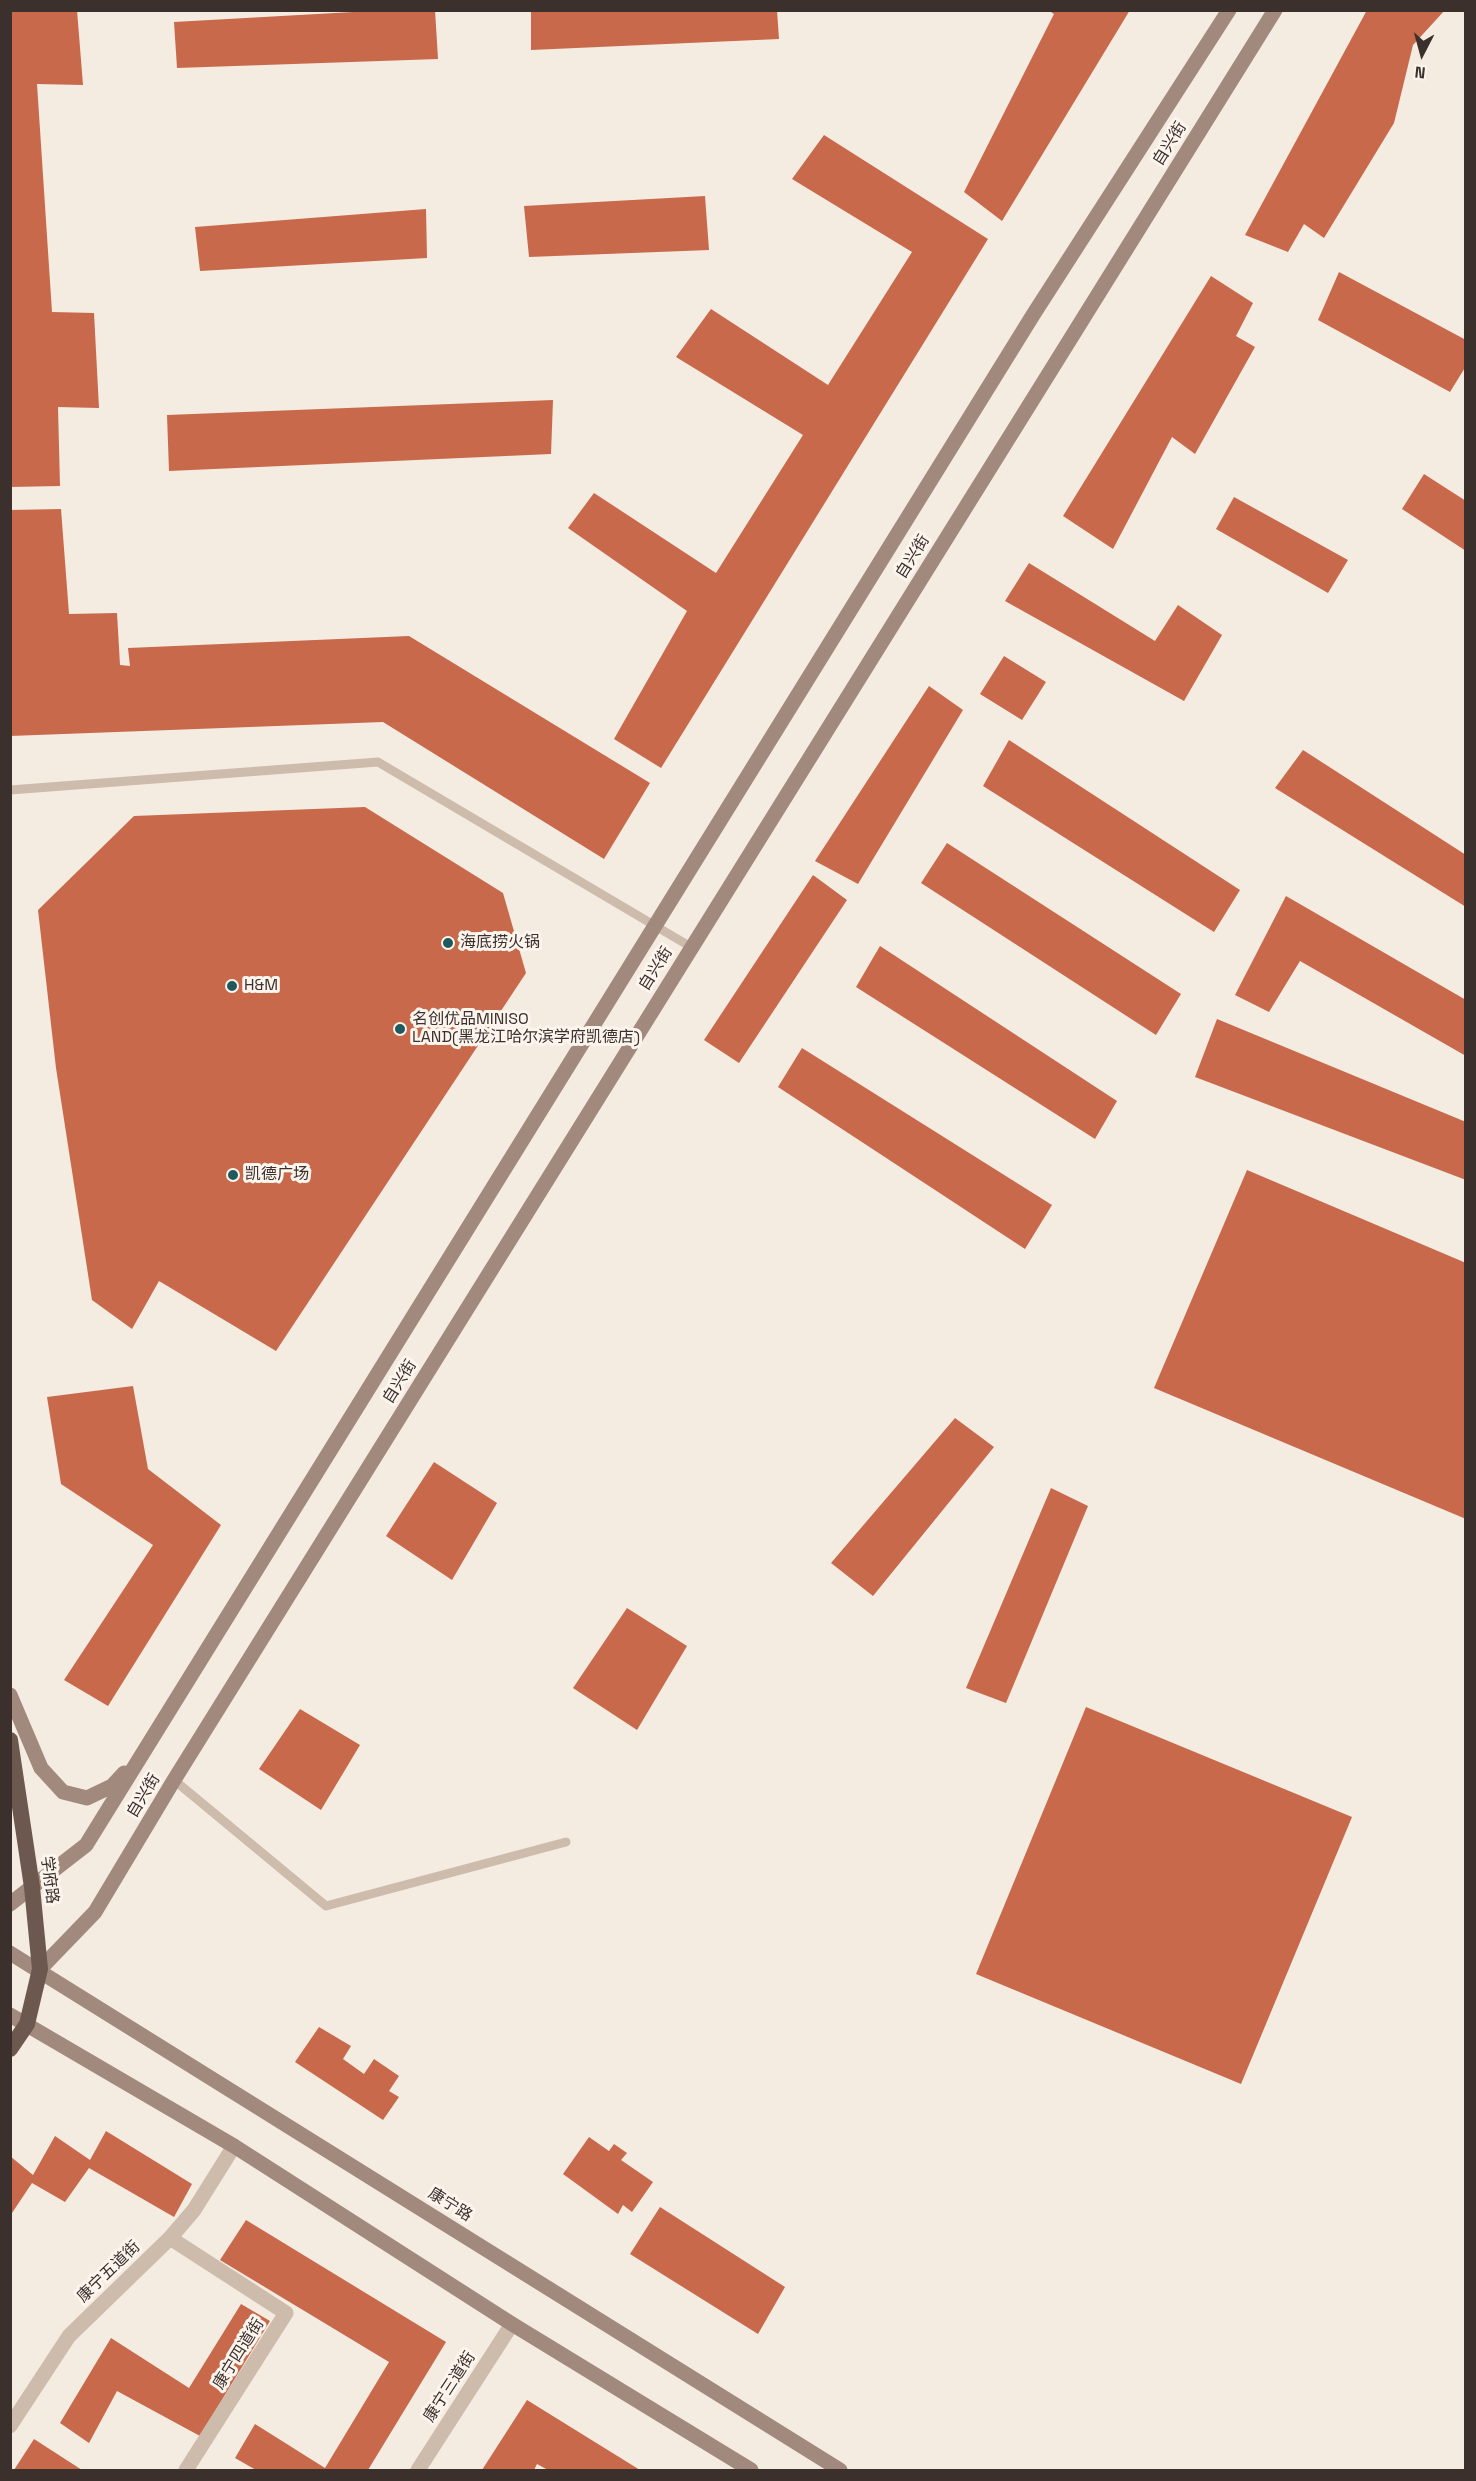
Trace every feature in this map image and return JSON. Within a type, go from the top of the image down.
[{"type":"highway","name":"学府路","points":[[10,1740],[32,1887],[40,1969],[27,2024]]},
{"type":"highway","points":[[10,2049],[27,2024]]},
{"type":"main road","name":"自兴街","points":[[10,1904],[86,1845],[1033,315],[1229,10]]},
{"type":"main road","name":"自兴街","points":[[40,1969],[95,1912],[174,1780],[691,946],[1275,10]]},
{"type":"main road","points":[[10,1695],[42,1768],[63,1792],[87,1798],[112,1786],[144,1751]]},
{"type":"main road","name":"康宁路","points":[[10,1953],[40,1969],[840,2470]]},
{"type":"main road","points":[[10,2015],[234,2146],[512,2324],[751,2470]]},
{"type":"street","name":"康宁五道街","points":[[10,2426],[69,2336],[170,2238],[194,2210],[234,2146]]},
{"type":"street","name":"康宁四道街","points":[[170,2238],[286,2313],[186,2470]]},
{"type":"street","name":"康宁三道街","points":[[418,2470],[512,2324]]},
{"type":"lane","points":[[10,790],[378,762],[691,946]]},
{"type":"lane","points":[[174,1780],[326,1906],[566,1842]]},
{"type":"building","points":[[10,10],[77,10],[83,85],[37,84],[52,312],[94,313],[99,408],[58,407],[60,486],[10,487]]},
{"type":"building","points":[[389,10],[435,10],[438,59],[177,68],[174,22]]},
{"type":"building","points":[[531,10],[777,10],[779,39],[531,50]]},
{"type":"building","points":[[1048,10],[1130,10],[1002,221],[964,192],[1054,14]]},
{"type":"building","points":[[1367,10],[1445,10],[1413,45],[1394,123],[1324,238],[1304,224],[1288,252],[1245,235]]},
{"type":"building","points":[[824,135],[988,239],[661,768],[614,739],[687,611],[568,528],[594,493],[716,573],[803,435],[676,357],[711,309],[828,385],[912,252],[792,179]]},
{"type":"building","points":[[705,196],[709,250],[529,257],[524,206]]},
{"type":"building","points":[[426,209],[427,258],[200,271],[195,227]]},
{"type":"building","points":[[1339,272],[1466,340],[1466,366],[1450,392],[1318,320]]},
{"type":"building","points":[[1211,276],[1253,303],[1236,336],[1255,347],[1195,454],[1172,437],[1113,549],[1063,516]]},
{"type":"building","points":[[553,400],[551,454],[169,471],[167,415]]},
{"type":"building","points":[[1424,474],[1466,501],[1466,551],[1402,509]]},
{"type":"building","points":[[1234,497],[1348,560],[1328,593],[1216,529]]},
{"type":"building","points":[[61,509],[69,614],[117,613],[120,665],[130,666],[128,648],[409,636],[650,783],[604,859],[383,722],[10,736],[10,510]]},
{"type":"building","points":[[1029,563],[1155,641],[1178,605],[1222,635],[1184,701],[1005,601]]},
{"type":"building","points":[[1004,656],[1046,682],[1022,720],[980,694]]},
{"type":"building","points":[[929,686],[963,710],[858,884],[815,861]]},
{"type":"building","points":[[1009,740],[1240,890],[1214,932],[983,786]]},
{"type":"building","points":[[1303,750],[1466,855],[1466,907],[1275,788]]},
{"type":"building","name":"凯德广场","points":[[365,807],[503,893],[526,973],[276,1351],[159,1281],[132,1329],[92,1300],[56,1068],[38,910],[134,816]]},
{"type":"building","points":[[947,843],[1181,994],[1156,1035],[921,883]]},
{"type":"building","points":[[813,875],[847,900],[739,1063],[704,1040]]},
{"type":"building","points":[[1286,896],[1466,1000],[1466,1056],[1300,961],[1269,1012],[1235,995]]},
{"type":"building","points":[[880,946],[1117,1101],[1095,1139],[856,987]]},
{"type":"building","points":[[1217,1019],[1466,1122],[1466,1180],[1195,1077]]},
{"type":"building","points":[[802,1048],[1052,1205],[1025,1249],[778,1087]]},
{"type":"building","points":[[1247,1170],[1466,1263],[1466,1519],[1154,1388]]},
{"type":"building","points":[[133,1386],[148,1469],[221,1525],[108,1706],[64,1680],[153,1545],[61,1484],[47,1397]]},
{"type":"building","points":[[955,1418],[994,1447],[873,1596],[831,1563]]},
{"type":"building","points":[[434,1462],[497,1503],[452,1580],[386,1536]]},
{"type":"building","points":[[1051,1488],[1088,1506],[1006,1703],[966,1688]]},
{"type":"building","points":[[627,1608],[687,1646],[637,1730],[573,1688]]},
{"type":"building","points":[[1086,1707],[1352,1817],[1241,2084],[976,1974]]},
{"type":"building","points":[[300,1709],[360,1745],[321,1810],[259,1769]]},
{"type":"building","points":[[319,2027],[351,2046],[343,2059],[364,2074],[374,2059],[399,2076],[389,2091],[399,2097],[383,2120],[295,2062]]},
{"type":"building","points":[[106,2131],[192,2184],[174,2217],[89,2168],[65,2202],[32,2183],[10,2216],[10,2156],[33,2175],[55,2136],[90,2160]]},
{"type":"building","points":[[589,2137],[609,2151],[614,2144],[627,2153],[621,2160],[653,2182],[632,2212],[623,2205],[618,2214],[563,2174]]},
{"type":"building","points":[[660,2207],[785,2287],[758,2334],[630,2254]]},
{"type":"building","points":[[246,2220],[446,2342],[368,2470],[256,2470],[235,2458],[255,2424],[325,2468],[389,2362],[220,2260]]},
{"type":"building","points":[[241,2304],[270,2321],[200,2436],[117,2391],[89,2443],[60,2423],[111,2338],[189,2388]]},
{"type":"building","points":[[527,2400],[640,2470],[548,2470],[537,2464],[534,2470],[482,2470]]},
{"type":"building","points":[[34,2439],[82,2470],[14,2470]]},
{"type":"place","name":"海底捞火锅","points":[[448,943]]},
{"type":"place","name":"H&M","points":[[232,986]]},
{"type":"place","name":"名创优品MINISO LAND(黑龙江哈尔滨学府凯德店)","points":[[400,1029]]},
{"type":"place","name":"凯德广场","points":[[233,1175]]}]
